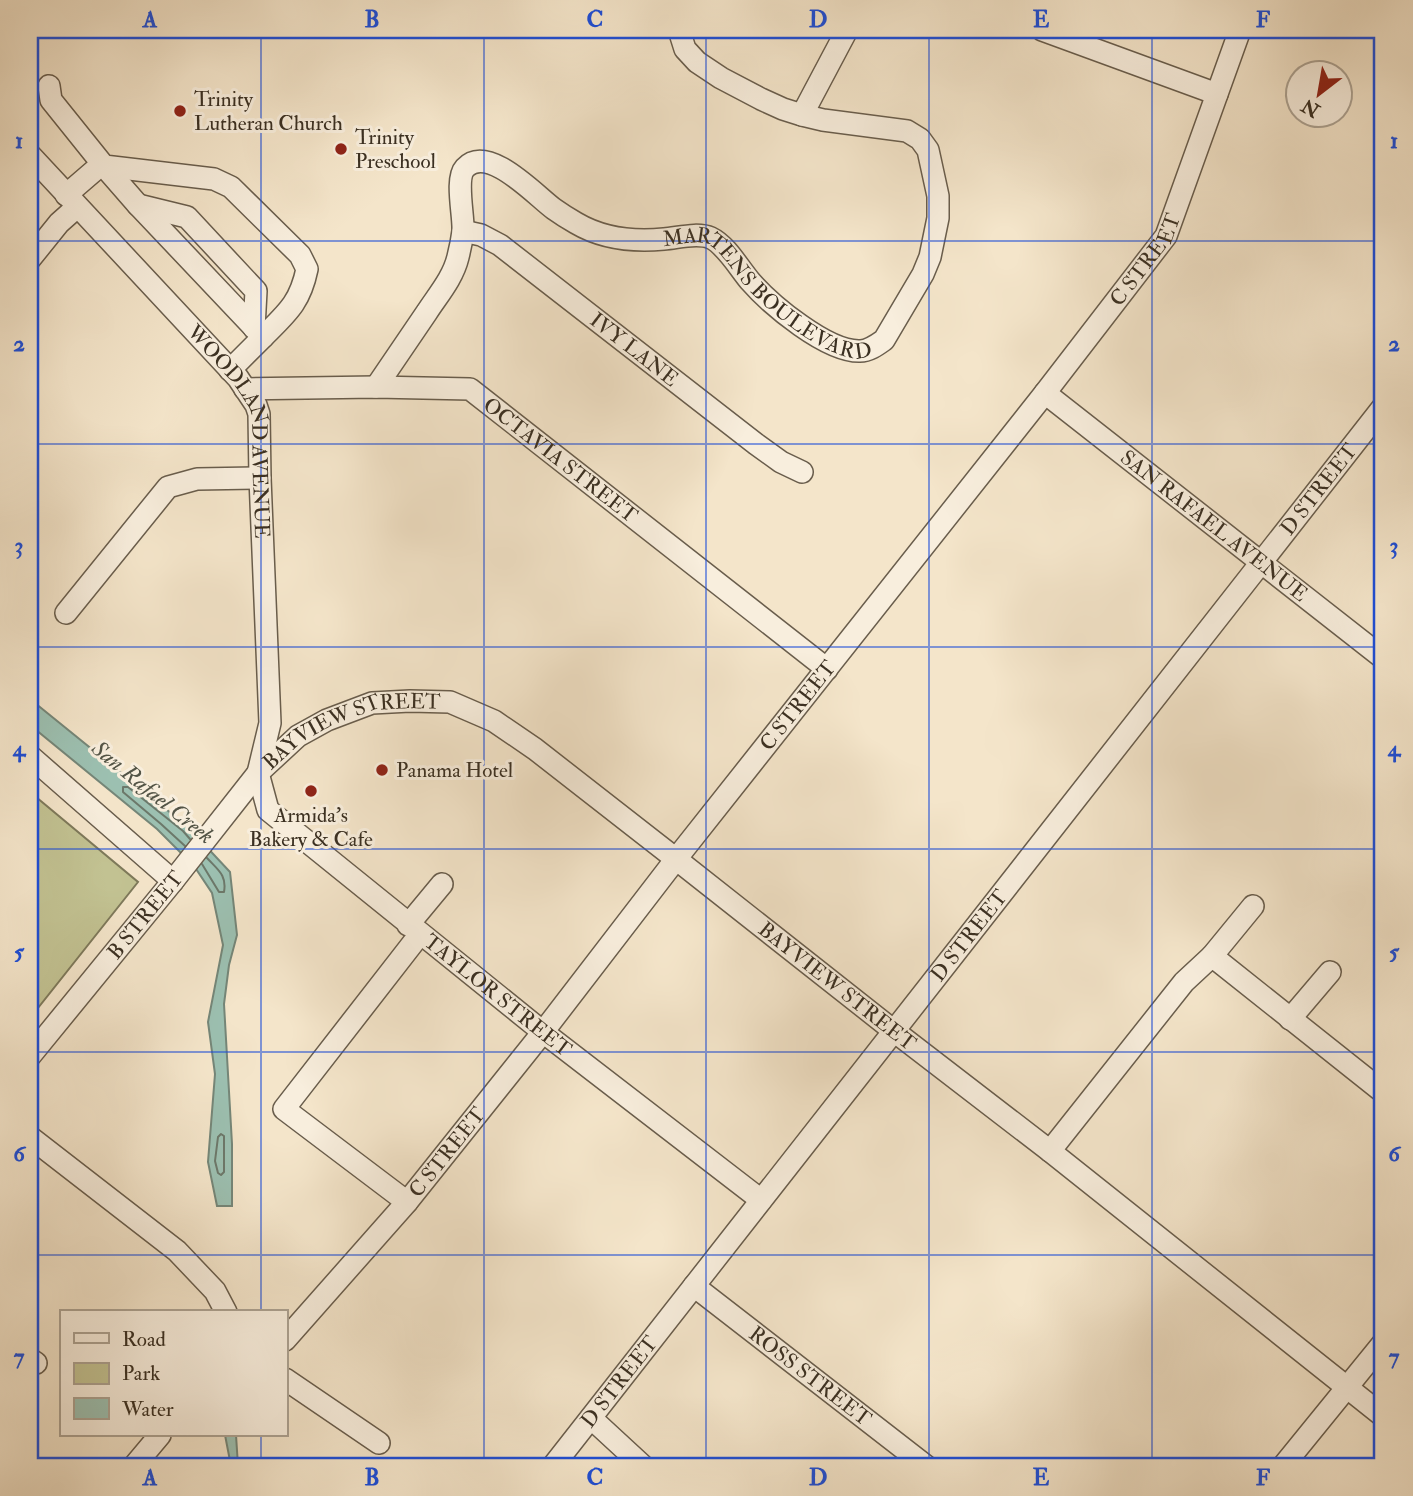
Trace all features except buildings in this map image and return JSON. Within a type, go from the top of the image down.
[{"type":"street","name":"MARTENS BOULEVARD","points":[[376,387],[448,281],[458,260],[463,231],[461,176],[466,167],[475,162],[487,162],[501,167],[553,208],[593,233],[633,240],[703,235],[715,239],[760,292],[802,326],[831,342],[860,351],[874,348],[884,340],[923,274],[930,257],[939,218],[938,197],[928,150],[920,139],[908,131],[823,120],[783,109],[761,99],[697,62],[685,49],[679,30]]},
{"type":"street","points":[[802,115],[847,30]]},
{"type":"street","points":[[1042,30],[1217,94]]},
{"type":"street","name":"C STREET","points":[[287,1338],[407,1202],[543,1032],[1166,236],[1240,30]]},
{"type":"street","points":[[49,86],[51,100],[138,205],[187,217],[256,290],[258,332]]},
{"type":"street","name":"WOODLAND AVENUE","points":[[30,155],[230,370],[256,405],[259,414],[270,723],[258,774]]},
{"type":"street","points":[[30,259],[59,223],[71,201],[95,170],[104,166],[214,179],[231,187],[300,255],[307,269],[303,288],[291,310],[258,332],[230,370]]},
{"type":"street","name":"IVY LANE","points":[[463,231],[481,235],[500,245],[756,444],[781,462],[802,472]]},
{"type":"street","name":"OCTAVIA STREET","points":[[245,389],[470,389],[827,669]]},
{"type":"street","name":"SAN RAFAEL AVENUE","points":[[1045,393],[1383,659]]},
{"type":"street","name":"D STREET","points":[[554,1466],[1383,407]]},
{"type":"street","points":[[66,613],[168,487],[197,479],[260,478]]},
{"type":"street","name":"BAYVIEW STREET","points":[[258,774],[298,736],[327,720],[372,704],[450,702],[494,722],[535,749],[677,859],[1383,1416]]},
{"type":"street","points":[[30,756],[173,881]]},
{"type":"street","name":"B STREET","points":[[30,1056],[258,774]]},
{"type":"street","name":"TAYLOR STREET","points":[[258,774],[268,810],[543,1032],[761,1200]]},
{"type":"street","points":[[407,1202],[284,1109],[414,929],[442,884]]},
{"type":"street","points":[[1050,1151],[1184,982],[1212,957],[1253,906]]},
{"type":"street","points":[[1212,957],[1383,1092]]},
{"type":"street","points":[[1290,1019],[1330,972]]},
{"type":"street","points":[[30,1137],[177,1251],[215,1291],[225,1310]]},
{"type":"street","name":"ROSS STREET","points":[[694,1286],[926,1466]]},
{"type":"street","points":[[1283,1466],[1383,1343]]},
{"type":"street","points":[[287,1380],[379,1443]]},
{"type":"street","points":[[591,1418],[643,1466]]},
{"type":"street","points":[[134,1466],[159,1436]]},
{"type":"green space","points":[[30,792],[138,882],[30,1018]]},
{"type":"water","points":[[30,699],[188,827],[230,872],[237,935],[229,965],[224,1004],[232,1144],[232,1206],[217,1206],[208,1162],[215,1074],[208,1022],[223,945],[212,893],[194,866],[157,829],[30,725]]},
{"type":"water","points":[[225,1436],[236,1436],[238,1466],[231,1466]]},
{"type":"place","name":"Trinity Lutheran Church","points":[[180,111]]},
{"type":"place","name":"Trinity Preschool","points":[[341,149]]},
{"type":"place","name":"Panama Hotel","points":[[382,770]]},
{"type":"place","name":"Armida's Bakery & Cafe","points":[[311,791]]},
{"type":"water label","name":"San Rafael Creek","points":[[153,792]]}]
